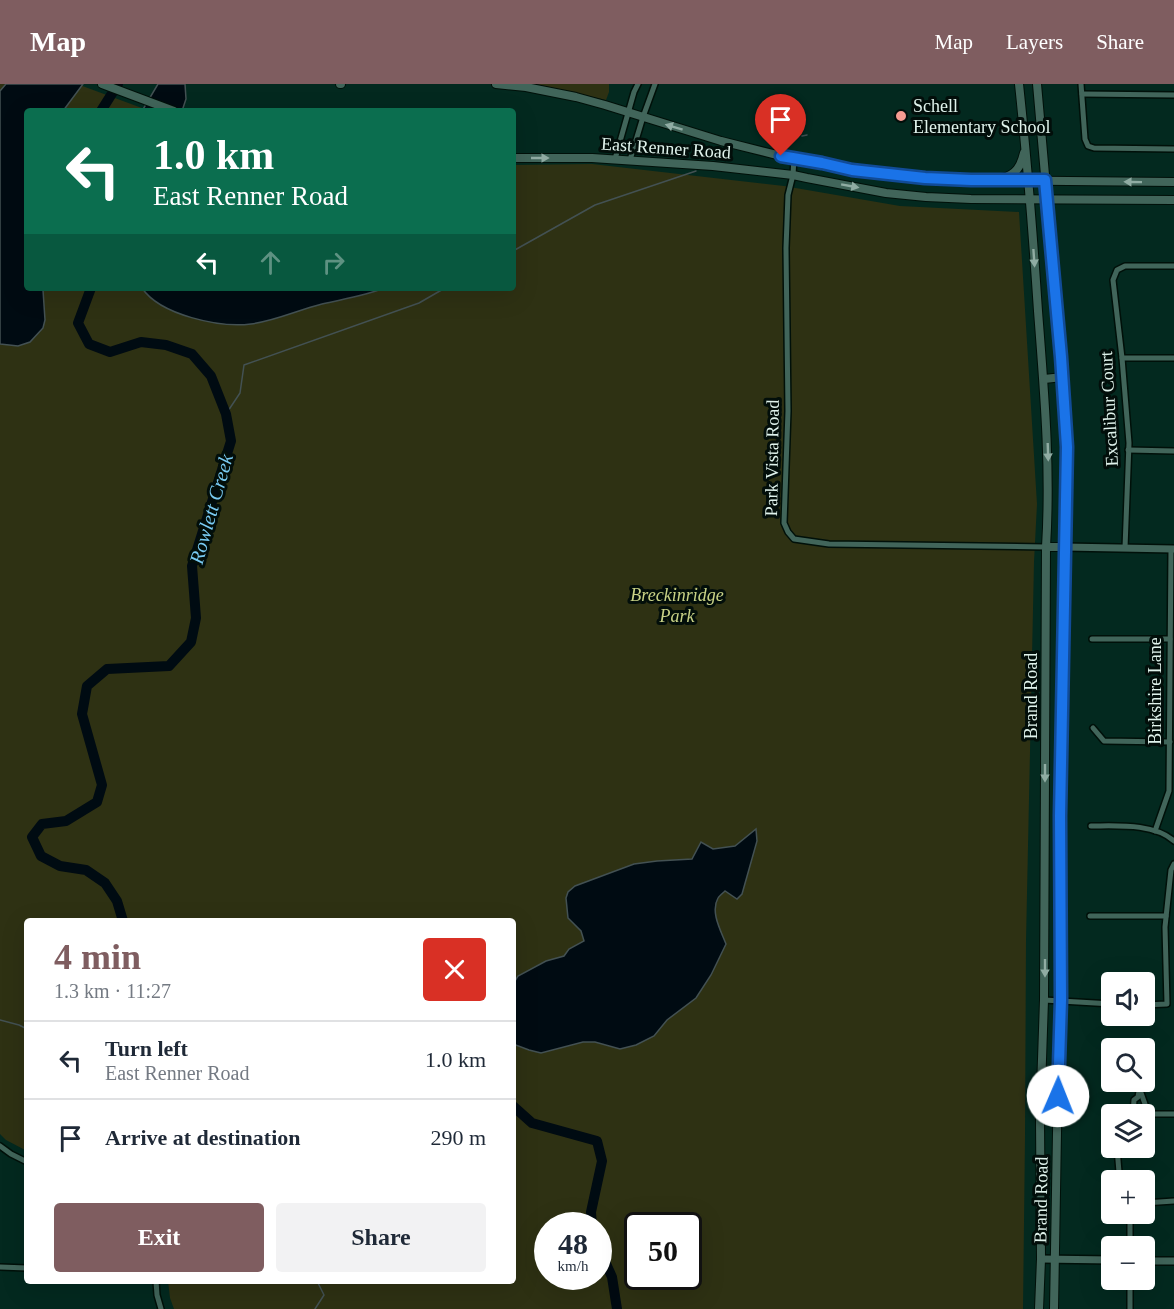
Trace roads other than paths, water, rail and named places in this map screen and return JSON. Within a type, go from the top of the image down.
[{"type":"main road","points":[[102,84],[166,108]]},
{"type":"main road","name":"East Renner Road","points":[[496,84],[550,91],[721,141],[852,170],[925,178],[1174,182]]},
{"type":"main road","name":"Brand Road","points":[[1019,84],[1044,379],[1049,501],[1039,1309]]},
{"type":"main road","name":"Brand Road","points":[[1037,84],[1067,447],[1060,816],[1061,1000],[1054,1309]]},
{"type":"main road","points":[[996,180],[1008,177],[1015,172],[1021,164],[1026,149]]},
{"type":"main road","name":"East Renner Road","points":[[516,158],[592,158],[713,166],[793,174],[886,193],[926,197],[1174,200]]},
{"type":"main road","points":[[1044,379],[1062,377]]},
{"type":"main road","points":[[1047,547],[1064,547]]},
{"type":"street","points":[[615,159],[638,84]]},
{"type":"street","points":[[630,160],[655,84]]},
{"type":"street","points":[[1081,84],[1086,145],[1094,148],[1174,149]]},
{"type":"street","points":[[1082,94],[1174,95]]},
{"type":"street","name":"Park Vista Road","points":[[794,158],[788,195],[786,248],[788,411],[784,523],[788,532],[794,539],[835,544],[1047,547]]},
{"type":"street","name":"Excalibur Court","points":[[1125,548],[1128,450],[1122,358],[1113,280],[1117,270],[1125,266],[1174,266]]},
{"type":"street","points":[[1122,358],[1174,358]]},
{"type":"street","points":[[1128,450],[1174,451]]},
{"type":"street","points":[[1064,547],[1173,549]]},
{"type":"street","name":"Birkshire Lane","points":[[1155,831],[1169,791],[1173,549]]},
{"type":"street","points":[[1092,639],[1170,639]]},
{"type":"street","points":[[1093,728],[1104,741],[1170,742]]},
{"type":"street","points":[[1091,826],[1133,827],[1161,832],[1174,841]]},
{"type":"street","points":[[1155,1005],[1167,1004],[1165,927],[1174,864]]},
{"type":"street","points":[[1090,916],[1166,916]]},
{"type":"street","points":[[1044,1000],[1101,1003]]},
{"type":"street","points":[[1133,1104],[1138,1097],[1140,1086],[1145,1104]]},
{"type":"street","points":[[1155,1114],[1174,1114]]},
{"type":"street","points":[[0,1146],[24,1160]]},
{"type":"street","points":[[1155,1202],[1174,1201]]},
{"type":"street","points":[[1041,1259],[1101,1260]]},
{"type":"street","points":[[1155,1261],[1174,1261]]},
{"type":"street","points":[[0,1266],[24,1268]]},
{"type":"street","points":[[156,1284],[161,1309]]},
{"type":"street","points":[[1130,1290],[1130,1309]]},
{"type":"waterway","name":"Rowlett Creek","points":[[103,108],[118,84]]},
{"type":"waterway","points":[[802,136],[807,135]]},
{"type":"waterway","points":[[773,143],[781,137],[788,136]]},
{"type":"waterway","points":[[516,249],[595,205],[696,171]]},
{"type":"waterway","name":"Rowlett Creek","points":[[90,291],[78,323],[89,344],[110,352],[141,342],[166,345],[192,354],[211,376],[226,414],[231,441],[192,566],[196,618],[191,642],[169,666],[107,669],[87,686],[82,714],[102,785],[97,802],[66,821],[42,824],[32,837],[41,856],[60,866],[86,870],[105,883],[117,901],[122,918]]},
{"type":"waterway","points":[[226,414],[240,393],[244,365],[419,303],[440,291]]},
{"type":"waterway","points":[[0,1020],[24,1028]]},
{"type":"waterway","name":"Rowlett Creek","points":[[516,1109],[532,1123],[597,1141],[602,1161],[591,1212]]},
{"type":"waterway","name":"Rowlett Creek","points":[[612,1277],[617,1309]]},
{"type":"waterway","points":[[315,1309],[324,1295],[318,1284]]},
{"type":"place","name":"Schell Elementary School","points":[[901,116]]},
{"type":"park label","name":"Breckinridge Park","points":[[677,605]]}]
